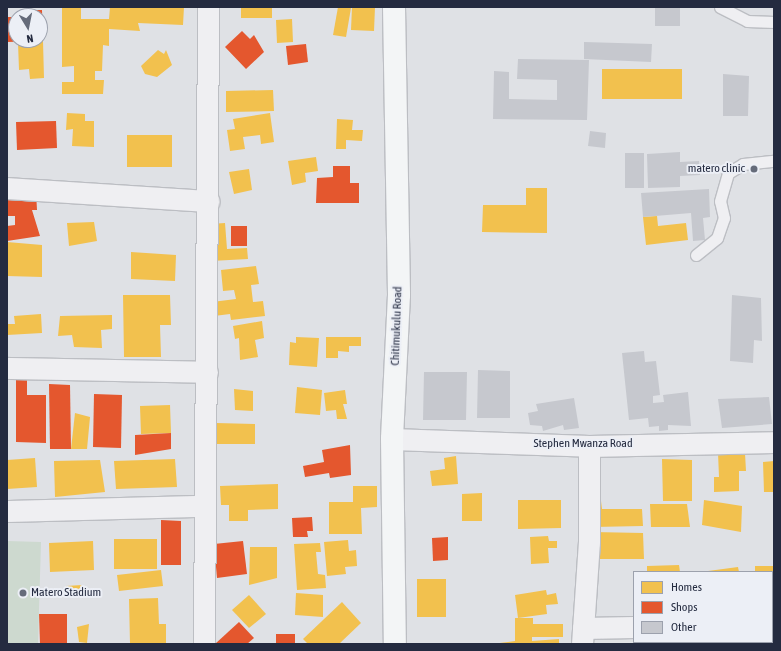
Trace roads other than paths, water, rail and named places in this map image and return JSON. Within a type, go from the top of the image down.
[{"type":"street","points":[[204,644],[203,506],[208,372],[208,7]]},
{"type":"street","name":"Chitimukulu Road","points":[[394,7],[399,295],[392,439],[395,644]]},
{"type":"street","points":[[7,188],[209,201]]},
{"type":"street","points":[[7,368],[208,372]]},
{"type":"street","name":"Stephen Mwanza Road","points":[[392,439],[589,446],[774,442]]},
{"type":"street","points":[[589,446],[589,542],[583,636],[633,627]]},
{"type":"street","points":[[7,511],[203,506]]},
{"type":"lane","points":[[720,7],[747,21],[774,22]]},
{"type":"lane","points":[[696,256],[717,238],[724,218],[720,201],[728,173],[742,164],[774,161]]},
{"type":"place","name":"matero clinic","points":[[754,169]]},
{"type":"place","name":"Matero Stadium","points":[[23,593]]}]
